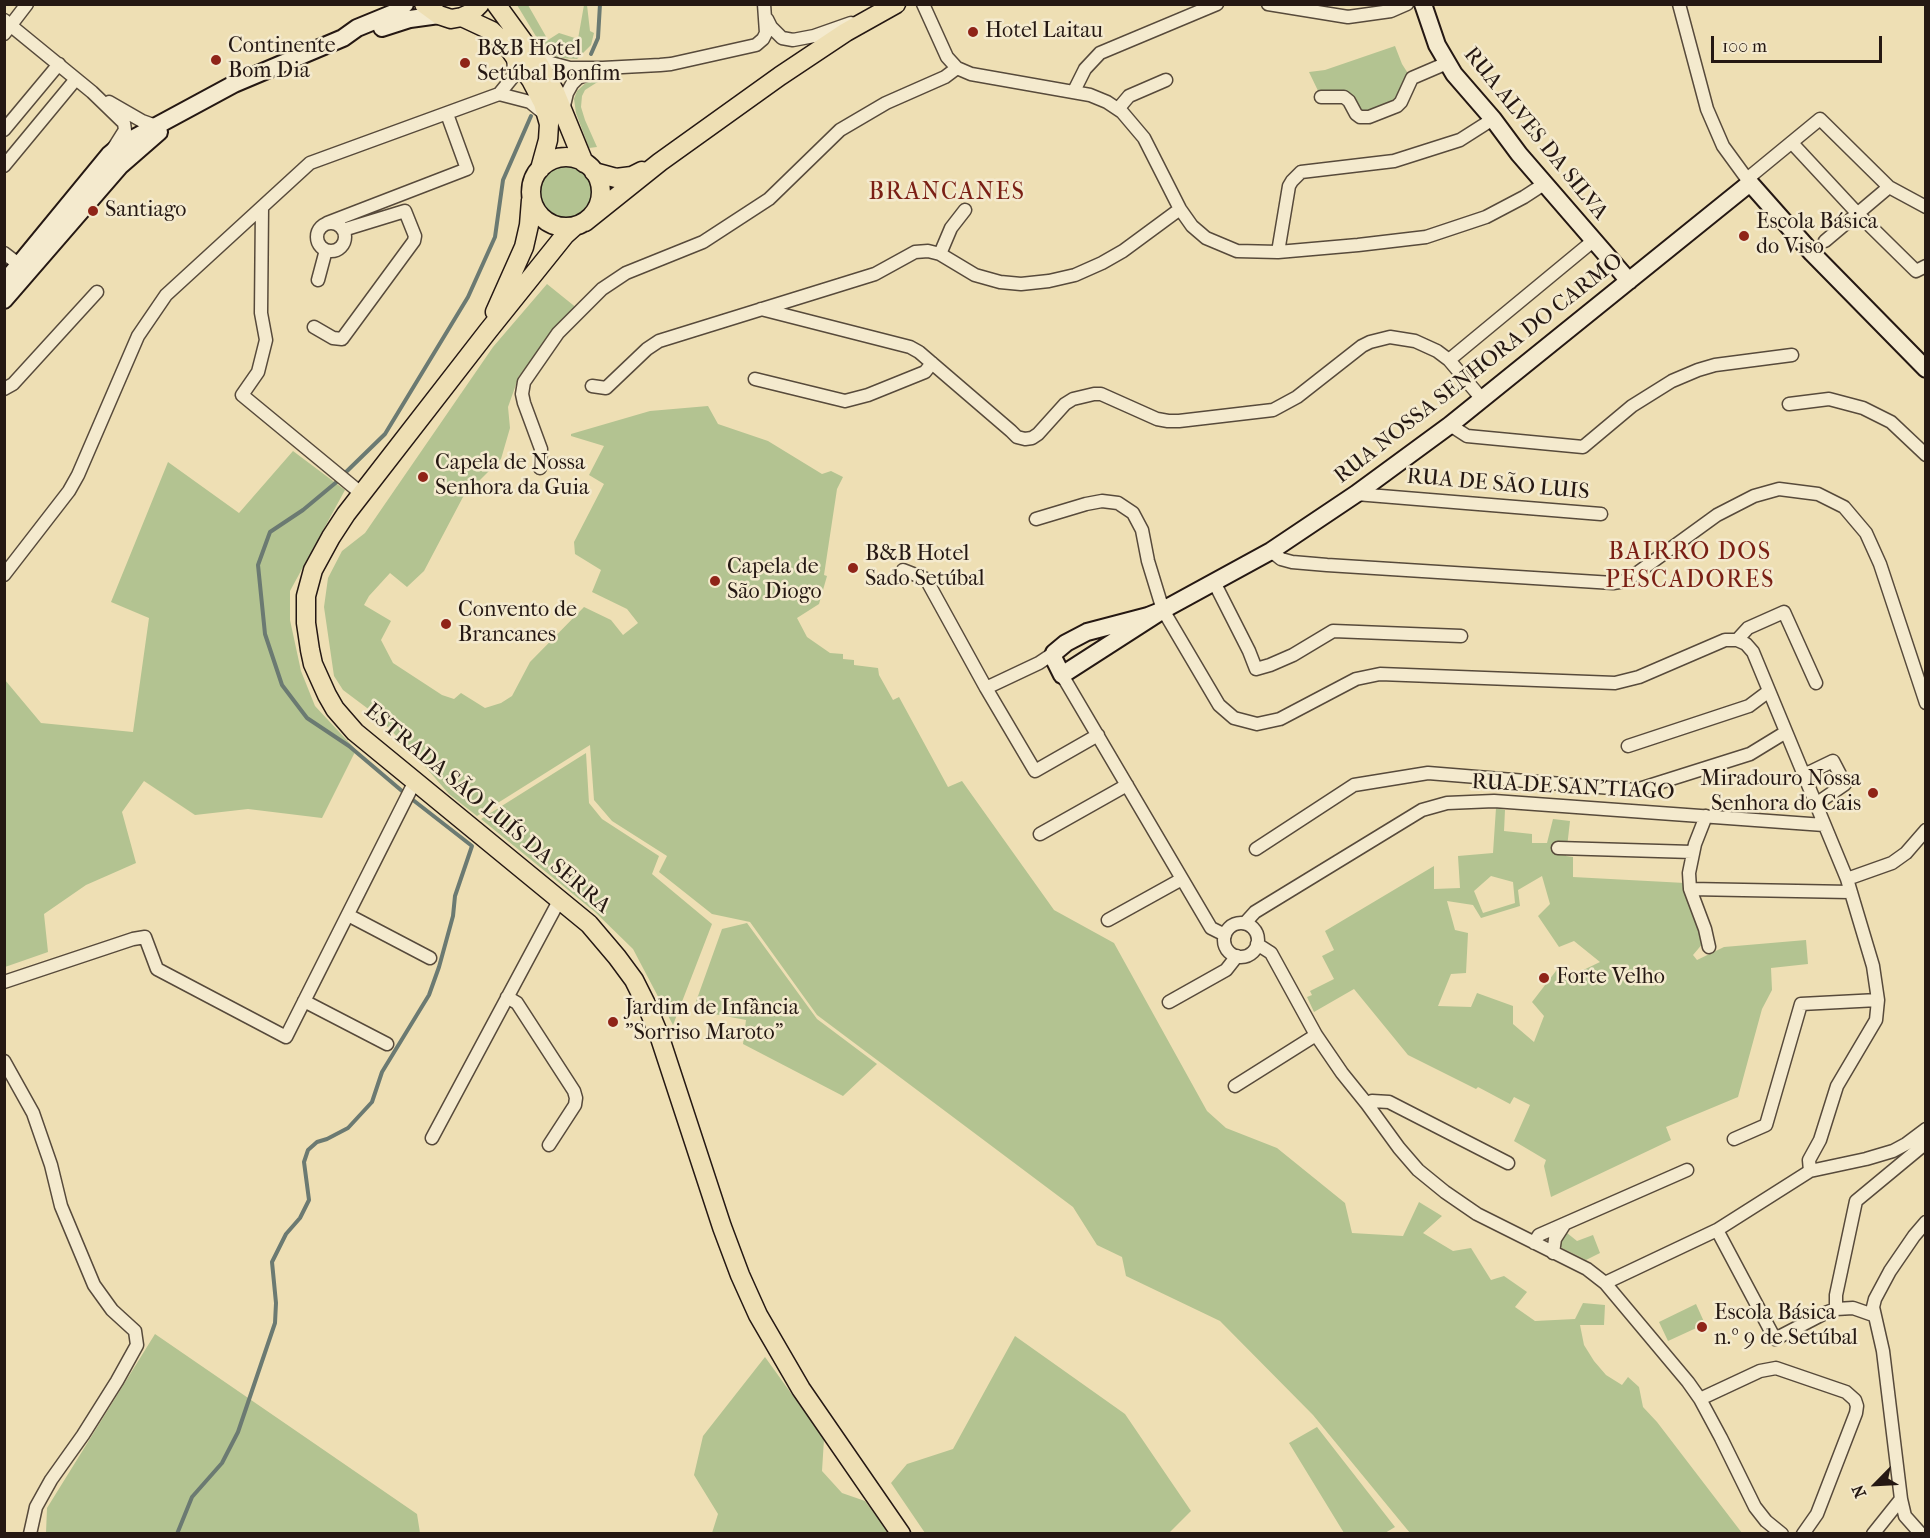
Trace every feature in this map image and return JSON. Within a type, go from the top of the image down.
[{"type":"main road","points":[[431,10],[451,19],[471,13],[480,4]]},
{"type":"main road","points":[[496,4],[536,59],[555,92],[555,114]]},
{"type":"main road","points":[[580,224],[660,162],[780,76],[846,32],[889,8]]},
{"type":"main road","points":[[462,17],[492,31],[512,52],[543,103],[555,114],[600,183],[601,193],[599,204],[593,214],[580,224],[564,227],[547,221],[539,214],[533,204],[531,192]]},
{"type":"main road","name":"ESTRADA SÃO LUÍS DA SERRA","points":[[488,331],[524,247],[529,225],[531,192],[547,149],[549,124],[555,114]]},
{"type":"main road","points":[[540,169],[551,161],[564,157],[572,158],[616,178],[632,176],[660,162]]},
{"type":"main road","name":"ESTRADA SÃO LUÍS DA SERRA","points":[[580,224],[565,235],[488,331],[331,537],[313,570],[306,603],[310,650],[327,695],[345,722],[366,742],[560,899],[604,939],[633,980],[647,1006],[732,1254],[758,1315],[789,1370],[901,1533]]},
{"type":"main road","name":"ESTRADA SÃO LUÍS DA SERRA","points":[[732,1254],[756,1306],[789,1360],[914,1533]]},
{"type":"street","points":[[4,300],[24,269],[109,155],[125,126],[92,92],[59,64],[7,27],[27,4]]},
{"type":"street","points":[[109,155],[156,126],[234,84],[343,38],[357,28],[396,12],[405,4]]},
{"type":"street","points":[[536,59],[570,68],[671,64],[756,45],[766,33],[764,4]]},
{"type":"street","points":[[923,4],[947,57],[957,68],[971,74],[1090,94],[1118,109],[1144,138],[1180,209],[1192,226],[1206,238],[1237,251],[1278,252],[1426,237],[1486,217],[1533,192],[1544,183]]},
{"type":"street","points":[[1074,91],[1085,69],[1100,53],[1217,4]]},
{"type":"street","points":[[1268,4],[1348,17],[1391,11],[1407,4]]},
{"type":"street","name":"RUA ALVES DA SILVA","points":[[1423,4],[1437,45],[1447,63],[1519,154],[1629,281]]},
{"type":"street","points":[[1679,4],[1707,109],[1723,146],[1748,181],[1817,259],[1926,369]]},
{"type":"street","points":[[766,18],[782,38],[793,40],[814,36],[889,8]]},
{"type":"street","points":[[343,38],[360,36],[431,10]]},
{"type":"street","points":[[4,575],[73,483],[83,465],[138,336],[166,295],[310,163],[499,94],[509,83],[514,70],[512,52]]},
{"type":"street","points":[[1321,97],[1344,97],[1356,114],[1360,117],[1369,117],[1397,106],[1413,78],[1447,63]]},
{"type":"street","points":[[23,143],[5,129],[59,64]]},
{"type":"street","points":[[499,94],[530,102],[555,114],[572,84],[585,75],[603,68]]},
{"type":"street","points":[[540,468],[541,449],[524,403],[522,394],[524,382],[558,333],[602,289],[626,273],[703,242],[769,199],[840,130],[886,103],[945,78],[957,68]]},
{"type":"street","points":[[4,166],[76,79]]},
{"type":"street","points":[[1118,109],[1129,96],[1166,80]]},
{"type":"street","points":[[92,92],[142,121],[156,126]]},
{"type":"street","points":[[327,223],[336,224],[343,230],[343,244],[335,250],[326,250],[319,244],[317,236],[320,228],[327,223],[467,169],[447,114]]},
{"type":"street","points":[[4,284],[24,269],[120,166],[178,115]]},
{"type":"street","points":[[1278,252],[1289,186],[1301,172],[1369,166],[1394,161],[1460,140],[1493,119]]},
{"type":"street","points":[[1748,181],[1820,119],[1889,187],[1926,207]]},
{"type":"street","points":[[1792,143],[1858,214],[1921,268]]},
{"type":"street","name":"RUA NOSSA SENHORA DO CARMO","points":[[1163,610],[1271,551],[1356,494],[1450,425],[1629,281],[1748,181]]},
{"type":"street","points":[[1825,242],[1889,187]]},
{"type":"street","points":[[262,207],[261,313],[266,340],[258,372],[242,395],[362,494]]},
{"type":"street","points":[[592,386],[606,388],[647,349],[660,341],[875,274],[915,252],[928,251],[940,254],[975,275],[1000,282],[1021,284],[1049,281],[1075,275],[1102,263],[1123,251],[1180,209]]},
{"type":"street","points":[[940,254],[951,228],[965,210]]},
{"type":"street","points":[[314,327],[333,338],[342,339],[414,241],[415,236],[405,211],[343,230]]},
{"type":"street","points":[[1449,360],[1593,242]]},
{"type":"street","points":[[318,280],[326,250]]},
{"type":"street","points":[[4,253],[24,269]]},
{"type":"street","points":[[4,389],[13,384],[97,292]]},
{"type":"street","points":[[761,309],[910,347],[919,352],[1017,437],[1025,439],[1038,434],[1065,404],[1073,399],[1094,394],[1101,394],[1157,419],[1179,422],[1273,410],[1297,397],[1352,352],[1379,339],[1415,340],[1437,351],[1449,360],[1482,399]]},
{"type":"street","points":[[1450,425],[1467,436],[1579,447],[1587,444],[1609,424],[1672,381],[1715,365],[1792,355]]},
{"type":"street","points":[[755,379],[834,399],[855,400],[925,372],[932,363]]},
{"type":"street","points":[[1789,404],[1829,399],[1863,408],[1891,422],[1926,455]]},
{"type":"street","points":[[1271,551],[1281,559],[1292,562],[1613,583],[1626,581],[1717,515],[1754,496],[1779,489],[1818,494],[1844,507],[1866,533],[1880,564],[1926,703]]},
{"type":"street","name":"RUA DE SÃO LUIS","points":[[1356,494],[1601,514]]},
{"type":"street","points":[[1036,519],[1102,501],[1118,503],[1133,513],[1142,530],[1148,561],[1163,610],[1219,705],[1234,717],[1257,724],[1280,719],[1343,685],[1374,675],[1395,673],[1615,683],[1639,677],[1720,642],[1737,640],[1750,648],[1847,879],[1873,966],[1878,1000],[1876,1020],[1837,1086],[1820,1140],[1809,1160],[1810,1171]]},
{"type":"street","points":[[903,570],[926,579],[1035,771],[1098,735]]},
{"type":"street","points":[[1214,582],[1256,669],[1293,655],[1333,631],[1461,636]]},
{"type":"street","points":[[1058,664],[1066,643],[1087,632],[1163,610]]},
{"type":"street","points":[[986,688],[1039,663],[1058,664],[1095,654],[1163,610]]},
{"type":"street","points":[[1737,640],[1748,628],[1784,612],[1816,683]]},
{"type":"street","points":[[1087,632],[1096,647],[1095,654]]},
{"type":"street","points":[[1058,664],[1211,928],[1225,935]]},
{"type":"street","points":[[1628,747],[1749,706],[1769,691]]},
{"type":"street","points":[[1256,849],[1354,785],[1428,773],[1636,790],[1750,754],[1786,732]]},
{"type":"street","points":[[1804,775],[1833,761],[1845,784],[1816,804]]},
{"type":"street","points":[[4,982],[145,937],[157,969],[286,1037],[416,781]]},
{"type":"street","points":[[1040,834],[1127,785]]},
{"type":"street","name":"RUA DE SAN'TIAGO","points":[[1245,923],[1255,912],[1422,810],[1447,803],[1494,801],[1824,825]]},
{"type":"street","points":[[1706,816],[1692,852],[1689,889],[1705,929],[1708,947]]},
{"type":"street","points":[[1847,879],[1892,863],[1906,853],[1926,830]]},
{"type":"street","points":[[1558,848],[1692,852]]},
{"type":"street","points":[[1108,920],[1182,879]]},
{"type":"street","points":[[1689,889],[1850,892]]},
{"type":"street","points":[[432,1138],[560,899]]},
{"type":"street","points":[[348,915],[430,958]]},
{"type":"street","points":[[1245,923],[1256,933],[1257,944],[1250,954],[1237,956],[1227,948],[1225,935],[1232,925],[1245,923]]},
{"type":"street","points":[[1257,944],[1271,953],[1316,1035],[1342,1073],[1399,1148],[1427,1177],[1477,1214],[1587,1269],[1605,1283],[1688,1382],[1721,1437],[1755,1507],[1766,1521],[1782,1533]]},
{"type":"street","points":[[1169,1002],[1226,970],[1237,956]]},
{"type":"street","points":[[507,998],[517,1003],[574,1091],[575,1105],[549,1145]]},
{"type":"street","points":[[1734,1139],[1766,1125],[1801,1004],[1878,1000]]},
{"type":"street","points":[[304,1001],[387,1044]]},
{"type":"street","points":[[1235,1086],[1316,1035]]},
{"type":"street","points":[[4,1061],[33,1113],[51,1165],[61,1206],[94,1285],[112,1310],[135,1331],[137,1345],[117,1382],[41,1498],[36,1507],[30,1533]]},
{"type":"street","points":[[1367,1104],[1380,1100],[1389,1102],[1508,1163]]},
{"type":"street","points":[[1605,1283],[1717,1230],[1810,1171],[1893,1151],[1926,1129]]},
{"type":"street","points":[[1836,1309],[1836,1295],[1856,1201],[1926,1143]]},
{"type":"street","points":[[1534,1243],[1539,1235],[1687,1170]]},
{"type":"street","points":[[1921,1533],[1905,1516],[1900,1499],[1883,1351],[1873,1315],[1875,1299],[1890,1271],[1926,1222]]},
{"type":"street","points":[[1553,1253],[1555,1239],[1564,1225]]},
{"type":"street","points":[[1717,1230],[1775,1339],[1836,1309],[1853,1308],[1873,1315]]},
{"type":"street","points":[[1700,1399],[1760,1371],[1776,1368],[1846,1392],[1855,1400],[1856,1413],[1833,1474],[1817,1514],[1803,1533]]},
{"type":"street","points":[[1873,1533],[1900,1499]]},
{"type":"green space","points":[[517,5],[528,5],[548,40],[559,33],[578,39],[584,5],[587,5],[590,31],[594,33],[591,45],[577,59],[551,55],[540,43]]},
{"type":"green space","points":[[1395,46],[1409,75],[1401,102],[1365,118],[1349,101],[1321,97],[1309,72],[1325,70]]},
{"type":"green space","points":[[613,76],[585,90],[582,96],[581,107],[597,147],[589,148],[576,113],[574,99],[577,91],[589,80]]},
{"type":"green space","points":[[566,166],[576,168],[584,174],[590,182],[592,192],[590,202],[584,210],[576,216],[566,218],[556,216],[548,210],[542,202],[540,192],[542,182],[548,174],[556,168]]},
{"type":"green space","points":[[547,284],[578,309],[519,376],[508,407],[510,428],[501,459],[463,497],[424,571],[407,587],[390,573],[364,605],[391,621],[381,640],[393,663],[442,695],[454,699],[461,693],[485,708],[501,703],[512,696],[530,662],[584,607],[611,620],[623,635],[638,623],[627,609],[592,592],[601,570],[575,554],[574,542],[604,484],[589,475],[604,446],[571,436],[571,434],[650,411],[708,406],[718,424],[768,441],[822,474],[831,471],[843,477],[837,489],[824,575],[827,576],[819,604],[797,618],[807,637],[830,653],[843,654],[843,659],[854,660],[854,665],[878,668],[879,675],[893,700],[899,697],[948,787],[962,781],[1054,910],[1114,943],[1207,1111],[1226,1128],[1277,1148],[1345,1203],[1352,1233],[1403,1236],[1419,1202],[1442,1216],[1423,1233],[1453,1251],[1471,1248],[1491,1280],[1504,1276],[1527,1292],[1515,1307],[1535,1321],[1575,1319],[1583,1303],[1605,1305],[1604,1325],[1580,1325],[1584,1345],[1606,1375],[1622,1385],[1628,1377],[1639,1387],[1643,1407],[1742,1533],[1410,1533],[1313,1415],[1220,1321],[1126,1276],[1122,1257],[1097,1245],[1073,1207],[817,1015],[750,922],[712,914],[659,872],[667,856],[612,821],[594,800],[590,745],[477,816],[449,794],[422,763],[421,755],[416,756],[375,714],[343,690],[334,676],[324,607],[328,578],[342,551],[365,533],[493,347]]},
{"type":"green space","points":[[293,451],[345,490],[290,591],[290,620],[301,671],[315,706],[356,750],[322,818],[248,809],[195,815],[144,781],[122,812],[136,863],[86,885],[44,914],[48,952],[5,967],[5,680],[41,723],[133,732],[149,618],[111,602],[168,462],[239,513]]},
{"type":"green space","points":[[586,753],[589,803],[602,819],[659,856],[652,874],[712,924],[673,1025],[633,949],[595,912],[481,819]]},
{"type":"green space","points":[[1496,808],[1505,810],[1504,831],[1532,834],[1532,843],[1547,843],[1553,819],[1570,821],[1566,856],[1573,857],[1573,877],[1685,883],[1704,942],[1693,955],[1697,960],[1724,947],[1806,940],[1808,964],[1771,968],[1772,990],[1762,1009],[1738,1097],[1666,1127],[1671,1140],[1551,1197],[1544,1166],[1546,1160],[1514,1141],[1530,1105],[1514,1097],[1510,1104],[1408,1055],[1354,989],[1314,1012],[1307,997],[1312,995],[1310,991],[1334,979],[1322,956],[1334,950],[1325,931],[1434,866],[1434,889],[1460,888],[1458,856],[1493,853]],"holes":[[[1491,876],[1513,882],[1515,903],[1483,913],[1474,891]],[[1542,876],[1550,904],[1538,916],[1559,947],[1574,941],[1600,962],[1575,974],[1559,967],[1532,1002],[1544,1016],[1534,1042],[1513,1024],[1513,1006],[1477,993],[1471,1007],[1438,1006],[1451,974],[1466,973],[1468,933],[1455,930],[1447,901],[1473,905],[1481,918],[1520,906],[1518,890]]]},
{"type":"green space","points":[[747,923],[817,1019],[877,1064],[843,1096],[743,1044],[746,1020],[693,1010],[722,929]]},
{"type":"green space","points":[[1565,1233],[1577,1241],[1593,1235],[1600,1253],[1586,1260],[1562,1248],[1559,1243]]},
{"type":"green space","points":[[1696,1304],[1705,1324],[1668,1341],[1659,1322]]},
{"type":"green space","points":[[155,1334],[417,1514],[420,1533],[46,1533],[47,1508]]},
{"type":"green space","points":[[1015,1336],[1125,1414],[1191,1511],[1169,1533],[925,1533],[891,1483],[907,1464],[953,1449]]},
{"type":"green space","points":[[765,1357],[824,1439],[822,1471],[842,1493],[865,1501],[889,1533],[712,1533],[718,1514],[694,1475],[703,1436]]},
{"type":"green space","points":[[1317,1427],[1395,1527],[1385,1533],[1344,1533],[1289,1443]]},
{"type":"waterway","points":[[591,54],[598,38],[600,4]]},
{"type":"waterway","points":[[345,473],[385,434],[468,297],[495,237],[503,180],[531,116]]},
{"type":"waterway","points":[[339,480],[303,510],[270,532],[258,565],[265,634],[282,685],[307,718],[349,746],[402,791]]},
{"type":"waterway","points":[[177,1534],[192,1497],[222,1463],[238,1432],[275,1323],[276,1303],[272,1262],[286,1234],[300,1218],[309,1200],[304,1162],[308,1150],[317,1142],[348,1128],[372,1102],[382,1072],[429,995],[439,967],[453,916],[455,896],[472,846],[413,800]]},
{"type":"place","name":"Hotel Laitau","points":[[973,32]]},
{"type":"place","name":"Continente Bom Dia","points":[[216,60]]},
{"type":"place","name":"B&B Hotel Setúbal Bonfim","points":[[465,63]]},
{"type":"place","name":"Santiago","points":[[93,211]]},
{"type":"place","name":"Escola Básica do Viso","points":[[1744,236]]},
{"type":"place","name":"Capela de Nossa Senhora da Guia","points":[[423,477]]},
{"type":"place","name":"B&B Hotel Sado Setúbal","points":[[853,568]]},
{"type":"place","name":"Capela de São Diogo","points":[[715,581]]},
{"type":"place","name":"Convento de Brancanes","points":[[446,624]]},
{"type":"place","name":"Miradouro Nossa Senhora do Cais","points":[[1873,793]]},
{"type":"place","name":"Forte Velho","points":[[1544,978]]},
{"type":"place","name":"Jardim de Infância \"Sorriso Maroto\"","points":[[613,1022]]},
{"type":"place","name":"Escola Básica n.º 9 de Setúbal","points":[[1702,1327]]},
{"type":"district","name":"BRANCANES","points":[[947,193]]},
{"type":"district","name":"BAIRRO DOS PESCADORES","points":[[1690,567]]}]
